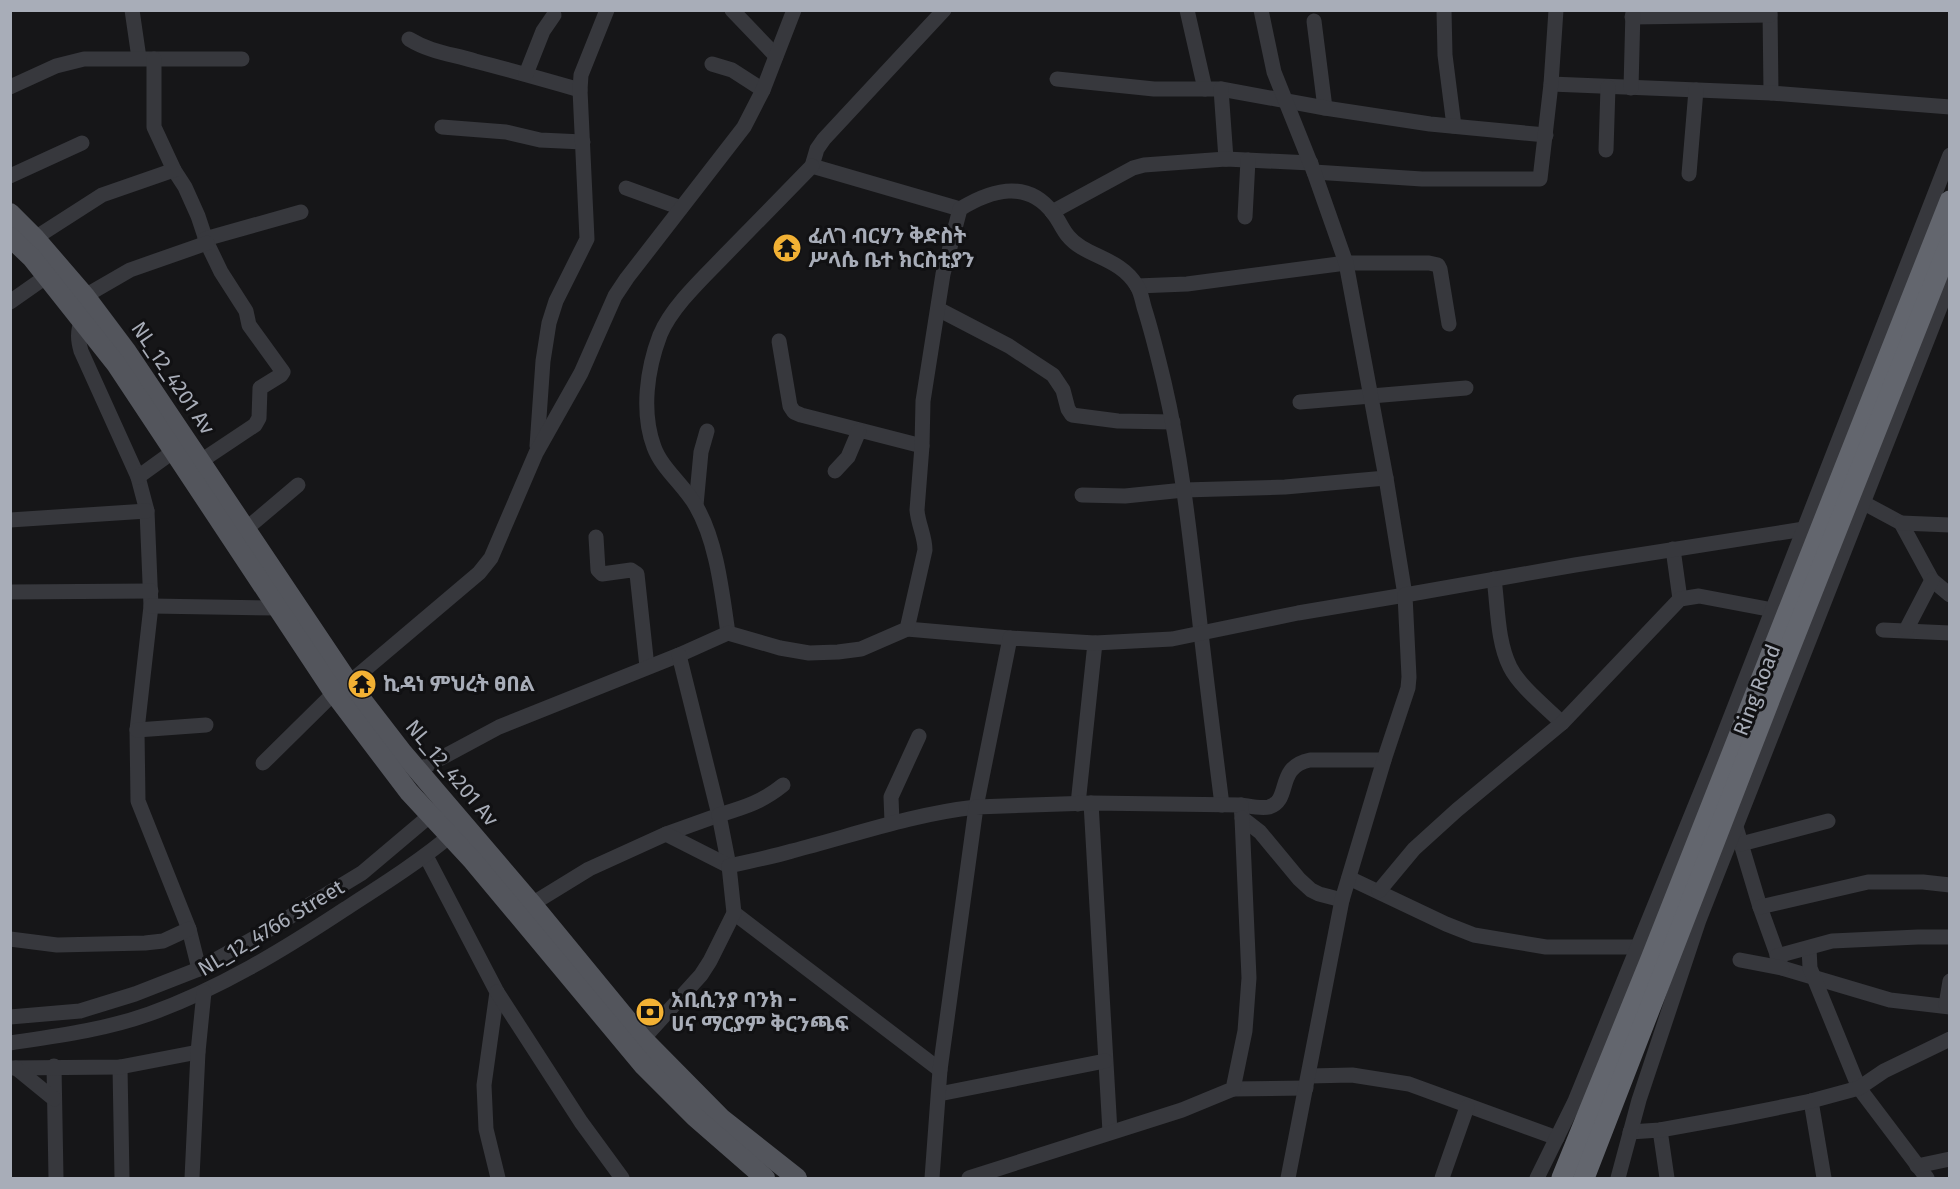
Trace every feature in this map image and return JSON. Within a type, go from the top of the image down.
[{"type":"highway","name":"Ring Road","points":[[1562,1179],[1652,959],[1950,201]]},
{"type":"highway","name":"Ring Road","points":[[1584,1179],[1767,704],[1950,243]]},
{"type":"main road","name":"NL_12_4201 Av","points":[[10,213],[85,296],[127,352],[246,529],[341,688],[403,784],[438,809],[532,904],[644,1039],[721,1118],[797,1179]]},
{"type":"main road","name":"NL_12_4201 Av","points":[[10,237],[47,276],[116,364],[277,608],[341,688],[417,771],[438,809]]},
{"type":"main road","name":"NL_12_4201 Av","points":[[457,830],[644,1066],[695,1117],[765,1179]]},
{"type":"street","points":[[132,10],[147,58],[154,127],[174,170],[189,194],[206,241],[221,272],[246,311],[249,325],[283,372],[260,387],[259,418],[255,425],[201,461]]},
{"type":"street","points":[[536,453],[543,361],[549,323],[556,301],[587,239],[580,90],[582,75],[607,10]]},
{"type":"street","points":[[732,10],[776,56]]},
{"type":"street","points":[[263,763],[341,688],[479,573],[491,558],[536,453],[581,373],[615,296],[744,127],[763,90],[794,10]]},
{"type":"street","points":[[728,633],[720,579],[712,546],[696,505],[660,460],[651,434],[646,405],[647,393],[650,371],[661,334],[706,273],[812,166],[817,149],[824,139],[944,10]]},
{"type":"street","points":[[1187,10],[1205,88]]},
{"type":"street","points":[[1261,10],[1274,72],[1313,168],[1346,263],[1386,478],[1404,595],[1409,677],[1408,688],[1342,900],[1287,1179]]},
{"type":"street","points":[[1444,10],[1445,56],[1454,126]]},
{"type":"street","points":[[1052,212],[1133,168],[1144,165],[1226,159],[1422,179],[1539,179],[1543,171],[1556,10]]},
{"type":"street","points":[[1631,88],[1633,14],[1770,13],[1771,93]]},
{"type":"street","points":[[526,74],[543,31],[554,15]]},
{"type":"street","points":[[1314,21],[1325,108]]},
{"type":"street","points":[[409,39],[423,48],[580,90]]},
{"type":"street","points":[[10,87],[56,66],[84,59],[242,59]]},
{"type":"street","points":[[712,64],[732,70],[763,90]]},
{"type":"street","points":[[1057,79],[1154,89],[1221,89],[1325,108],[1454,126],[1546,135]]},
{"type":"street","points":[[1551,84],[1771,93],[1950,107]]},
{"type":"street","points":[[1606,150],[1608,87]]},
{"type":"street","points":[[1221,89],[1226,159]]},
{"type":"street","points":[[1689,174],[1696,90]]},
{"type":"street","points":[[442,127],[506,132],[540,140],[583,142]]},
{"type":"street","points":[[10,176],[82,143]]},
{"type":"street","points":[[1537,1179],[1575,1101],[1773,610],[1950,155]]},
{"type":"street","points":[[1245,217],[1248,160]]},
{"type":"street","points":[[812,166],[960,209]]},
{"type":"street","points":[[35,238],[102,195],[174,170]]},
{"type":"street","points":[[626,188],[681,208]]},
{"type":"street","points":[[908,629],[925,550],[925,540],[918,521],[917,510],[923,401],[943,274],[960,209],[979,198],[997,192],[1024,192],[1036,197],[1052,212],[1068,236],[1076,243],[1115,264],[1137,286],[1149,322],[1173,422],[1184,490],[1222,805]]},
{"type":"street","points":[[85,296],[130,270],[206,241],[301,212]]},
{"type":"street","points":[[1137,286],[1187,284],[1346,263],[1429,263],[1438,265],[1449,324]]},
{"type":"street","points":[[10,302],[47,276]]},
{"type":"street","points":[[1618,1179],[1662,1027],[1699,920],[1950,282]]},
{"type":"street","points":[[938,309],[1009,346],[1053,375],[1063,390],[1072,415],[1118,421],[1173,422]]},
{"type":"street","points":[[82,320],[78,329],[81,351],[138,477],[147,511],[151,598],[137,730],[138,801],[189,929],[200,969]]},
{"type":"street","points":[[779,341],[790,406],[794,412],[801,416],[922,446]]},
{"type":"street","points":[[1300,402],[1466,388]]},
{"type":"street","points":[[696,505],[701,453],[707,431]]},
{"type":"street","points":[[835,471],[848,457],[859,431]]},
{"type":"street","points":[[138,477],[174,451]]},
{"type":"street","points":[[1082,495],[1125,496],[1184,490],[1285,487],[1386,478]]},
{"type":"street","points":[[246,529],[298,485]]},
{"type":"street","points":[[1862,502],[1901,523],[1950,525]]},
{"type":"street","points":[[11,519],[147,511]]},
{"type":"street","points":[[1901,523],[1932,579],[1948,592]]},
{"type":"street","points":[[417,771],[499,727],[680,655],[728,633],[780,648],[809,653],[861,649],[908,629],[1095,643],[1172,639],[1494,579],[1804,529]]},
{"type":"street","points":[[596,537],[598,570],[602,574],[631,570],[637,574],[647,667]]},
{"type":"street","points":[[1673,549],[1680,599]]},
{"type":"street","points":[[1494,579],[1503,645],[1510,667],[1517,678],[1562,723]]},
{"type":"street","points":[[1906,630],[1932,579]]},
{"type":"street","points":[[10,592],[151,598],[277,608]]},
{"type":"street","points":[[1379,891],[1414,849],[1457,810],[1562,723],[1680,599],[1700,596],[1773,610]]},
{"type":"street","points":[[1883,630],[1950,633]]},
{"type":"street","points":[[932,1179],[940,1070],[976,807],[1010,638]]},
{"type":"street","points":[[1095,643],[1085,803],[1110,1132]]},
{"type":"street","points":[[644,1039],[701,975],[734,913],[729,866],[719,815],[680,655]]},
{"type":"street","points":[[137,730],[206,724]]},
{"type":"street","points":[[892,822],[891,797],[919,736]]},
{"type":"street","points":[[1241,812],[1273,806],[1282,794],[1293,767],[1301,762],[1310,759],[1384,760]]},
{"type":"street","points":[[532,904],[589,869],[666,834],[754,804],[768,797],[783,784]]},
{"type":"street","points":[[666,834],[729,866],[792,851],[892,822],[976,807],[1085,803],[1222,805],[1241,812],[1311,890],[1342,900]]},
{"type":"street","name":"NL_12_4766 Street","points":[[10,1017],[80,1011],[135,994],[200,969],[362,873],[438,809]]},
{"type":"street","points":[[1233,1089],[1245,1032],[1249,978],[1241,812]]},
{"type":"street","points":[[1741,844],[1828,821]]},
{"type":"street","points":[[1736,826],[1760,907],[1780,962]]},
{"type":"street","name":"NL_12_4766 Street","points":[[10,1042],[93,1029],[147,1015],[204,992],[251,968],[426,856],[457,830]]},
{"type":"street","points":[[426,856],[496,992],[581,1122],[622,1179]]},
{"type":"street","points":[[1348,878],[1474,935],[1546,947],[1636,947]]},
{"type":"street","points":[[1760,907],[1868,882],[1950,885]]},
{"type":"street","points":[[734,913],[940,1070]]},
{"type":"street","points":[[10,939],[57,945],[145,943],[164,940],[189,929]]},
{"type":"street","points":[[1780,962],[1809,948],[1833,941],[1950,937]]},
{"type":"street","points":[[1809,948],[1810,968],[1859,1088],[1927,1179]]},
{"type":"street","points":[[1740,960],[1780,962],[1815,979],[1890,1000],[1948,1006],[1950,981]]},
{"type":"street","points":[[192,1179],[198,1052],[204,992]]},
{"type":"street","points":[[496,992],[484,1085],[486,1129],[498,1179]]},
{"type":"street","points":[[1630,1132],[1660,1130],[1811,1101],[1859,1088],[1884,1071],[1950,1039]]},
{"type":"street","points":[[13,1068],[120,1067],[198,1052]]},
{"type":"street","points":[[939,1094],[1105,1061]]},
{"type":"street","points":[[54,1066],[56,1179]]},
{"type":"street","points":[[120,1067],[122,1179]]},
{"type":"street","points":[[13,1068],[54,1100]]},
{"type":"street","points":[[969,1179],[1182,1110],[1233,1089],[1352,1075],[1409,1084],[1557,1138]]},
{"type":"street","points":[[1811,1101],[1824,1179]]},
{"type":"street","points":[[1442,1179],[1467,1107]]},
{"type":"street","points":[[1660,1130],[1667,1179]]},
{"type":"street","points":[[1917,1166],[1950,1159]]},
{"type":"place","name":"ፈለገ ብርሃን ቅድስት ሥላሴ ቤተ ክርስቲያን","points":[[787,248]]},
{"type":"place","name":"ኪዳነ ምህረት ፀበል","points":[[362,684]]},
{"type":"place","name":"አቢሲንያ ባንክ - ሀና ማርያም ቅርንጫፍ","points":[[650,1012]]}]
